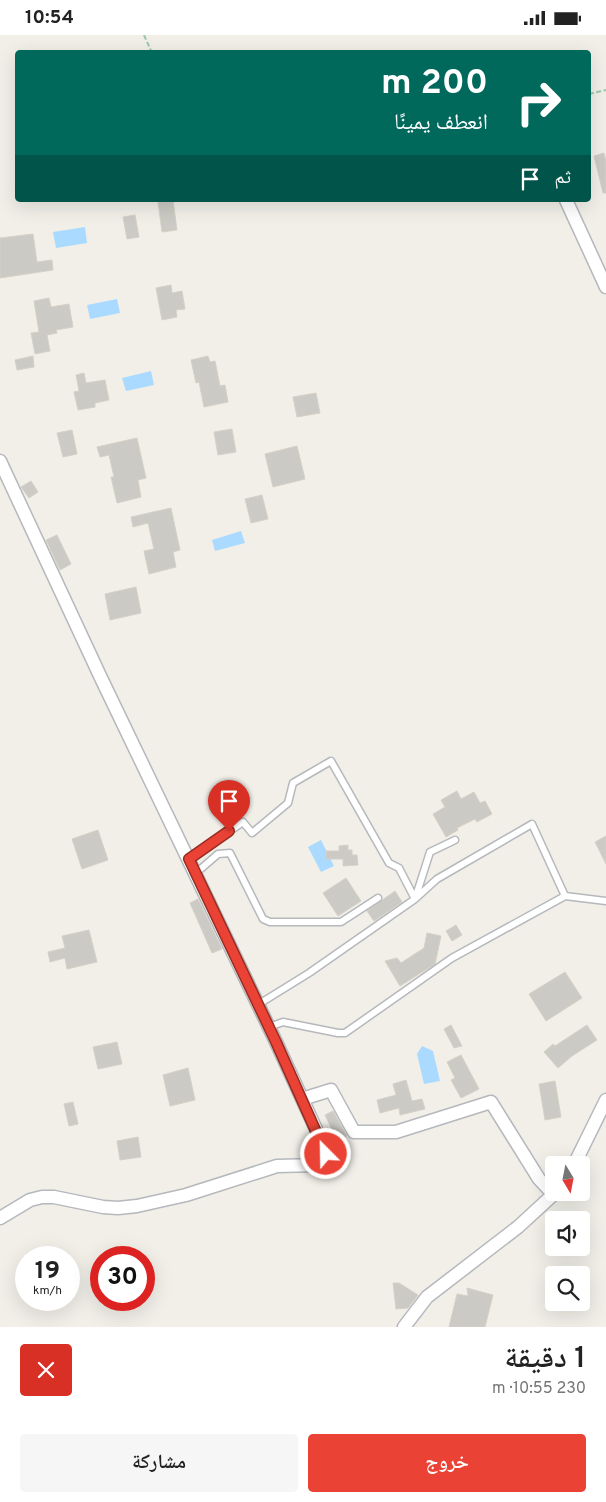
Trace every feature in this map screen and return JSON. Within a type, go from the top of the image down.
[{"type":"street","points":[[567,202],[606,287]]},
{"type":"street","points":[[0,461],[101,677],[259,1004],[326,1154],[324,1162],[319,1165],[277,1166],[186,1195],[138,1206],[103,1207],[54,1197],[42,1197],[30,1200],[0,1218]]},
{"type":"street","points":[[302,1099],[331,1090],[354,1132],[396,1131],[491,1101],[539,1179],[545,1185]]},
{"type":"street","points":[[578,1156],[606,1100]]},
{"type":"street","points":[[404,1327],[426,1297],[518,1227],[546,1201]]},
{"type":"lane","points":[[189,859],[243,822],[252,833],[288,803],[293,783],[331,761],[389,863],[399,868],[415,899]]},
{"type":"lane","points":[[259,1004],[309,973],[415,899],[437,879],[532,824],[566,896]]},
{"type":"lane","points":[[415,899],[430,852],[455,839]]},
{"type":"lane","points":[[196,873],[218,853],[230,853],[263,919],[270,922],[341,922],[378,898]]},
{"type":"lane","points":[[269,1027],[283,1022],[345,1033],[452,958],[566,896],[606,901]]},
{"type":"path","points":[[144,35],[151,50]]},
{"type":"path","points":[[591,94],[606,90]]},
{"type":"water","points":[[85,227],[87,243],[56,248],[53,232]]},
{"type":"water","points":[[117,299],[120,313],[90,319],[87,305]]},
{"type":"water","points":[[151,371],[154,385],[126,391],[122,378]]},
{"type":"water","points":[[241,531],[245,543],[215,551],[212,540]]},
{"type":"water","points":[[321,840],[334,866],[321,872],[308,847]]},
{"type":"water","points":[[422,1046],[433,1051],[440,1081],[424,1084],[417,1054]]},
{"type":"building","points":[[604,153],[606,161],[606,193],[603,193],[594,156]]},
{"type":"building","points":[[158,202],[173,202],[177,230],[162,232]]},
{"type":"building","points":[[135,215],[139,237],[127,239],[123,217]]},
{"type":"building","points":[[33,234],[37,262],[52,260],[53,270],[0,278],[0,238]]},
{"type":"building","points":[[171,285],[172,293],[182,291],[185,309],[176,310],[177,317],[162,320],[156,288]]},
{"type":"building","points":[[49,298],[51,307],[69,304],[73,327],[56,330],[57,333],[47,335],[50,351],[35,354],[31,333],[39,332],[34,301]]},
{"type":"building","points":[[33,356],[34,367],[17,370],[15,360]]},
{"type":"building","points":[[208,356],[210,362],[215,361],[220,386],[225,385],[228,402],[204,407],[199,382],[196,383],[191,360]]},
{"type":"building","points":[[84,373],[86,383],[105,380],[109,400],[95,403],[95,407],[78,410],[74,392],[79,391],[76,375]]},
{"type":"building","points":[[316,393],[320,413],[297,417],[293,397]]},
{"type":"building","points":[[232,429],[236,452],[218,455],[214,432]]},
{"type":"building","points":[[72,430],[77,454],[63,457],[57,433]]},
{"type":"building","points":[[137,438],[146,478],[138,480],[141,497],[117,503],[111,477],[114,477],[109,455],[100,457],[97,447]]},
{"type":"building","points":[[297,446],[305,479],[273,487],[265,454]]},
{"type":"building","points":[[31,481],[38,492],[29,498],[21,487]]},
{"type":"building","points":[[262,495],[268,519],[251,523],[245,499]]},
{"type":"building","points":[[171,508],[180,550],[173,552],[176,567],[149,574],[144,551],[154,549],[148,523],[133,527],[131,517]]},
{"type":"building","points":[[57,535],[71,564],[60,570],[46,540]]},
{"type":"building","points":[[136,587],[141,613],[110,620],[105,594]]},
{"type":"building","points":[[457,791],[461,799],[474,792],[480,803],[485,801],[492,814],[477,822],[475,819],[457,828],[458,830],[446,837],[433,814],[445,807],[441,800]]},
{"type":"building","points":[[98,830],[108,860],[82,869],[72,839]]},
{"type":"building","points":[[606,836],[606,864],[595,842]]},
{"type":"building","points":[[348,845],[348,850],[352,850],[352,855],[357,855],[358,865],[343,866],[343,859],[326,859],[326,851],[339,851],[339,846]]},
{"type":"building","points":[[346,878],[361,901],[338,916],[323,893]]},
{"type":"building","points":[[395,891],[402,902],[374,921],[367,911]]},
{"type":"building","points":[[198,899],[222,949],[212,953],[190,903]]},
{"type":"building","points":[[456,925],[462,935],[452,941],[446,931]]},
{"type":"building","points":[[89,930],[97,962],[67,969],[65,958],[50,962],[48,952],[65,948],[62,936]]},
{"type":"building","points":[[427,933],[441,936],[435,964],[400,986],[385,961],[397,958],[401,963],[424,948]]},
{"type":"building","points":[[565,972],[582,998],[546,1021],[529,994]]},
{"type":"building","points":[[451,1025],[462,1046],[454,1048],[444,1029]]},
{"type":"building","points":[[587,1025],[597,1040],[572,1056],[558,1068],[544,1052],[553,1044],[555,1046]]},
{"type":"building","points":[[117,1042],[122,1064],[98,1069],[93,1047]]},
{"type":"building","points":[[461,1055],[479,1089],[461,1098],[451,1080],[455,1078],[447,1062]]},
{"type":"building","points":[[188,1068],[195,1100],[170,1106],[163,1075]]},
{"type":"building","points":[[406,1080],[412,1101],[422,1099],[425,1109],[400,1115],[399,1108],[380,1113],[377,1100],[396,1095],[393,1084]]},
{"type":"building","points":[[555,1081],[561,1117],[545,1120],[539,1084]]},
{"type":"building","points":[[73,1102],[78,1124],[69,1126],[64,1104]]},
{"type":"building","points":[[333,1111],[347,1136],[337,1140],[325,1115]]},
{"type":"building","points":[[138,1137],[141,1157],[120,1160],[117,1141]]},
{"type":"building","points":[[393,1283],[399,1283],[418,1295],[408,1308],[396,1309]]},
{"type":"building","points":[[467,1288],[493,1295],[485,1327],[449,1327],[457,1294],[468,1296]]},
{"type":"route","points":[[229,831],[189,859],[276,1042],[326,1154]]}]
